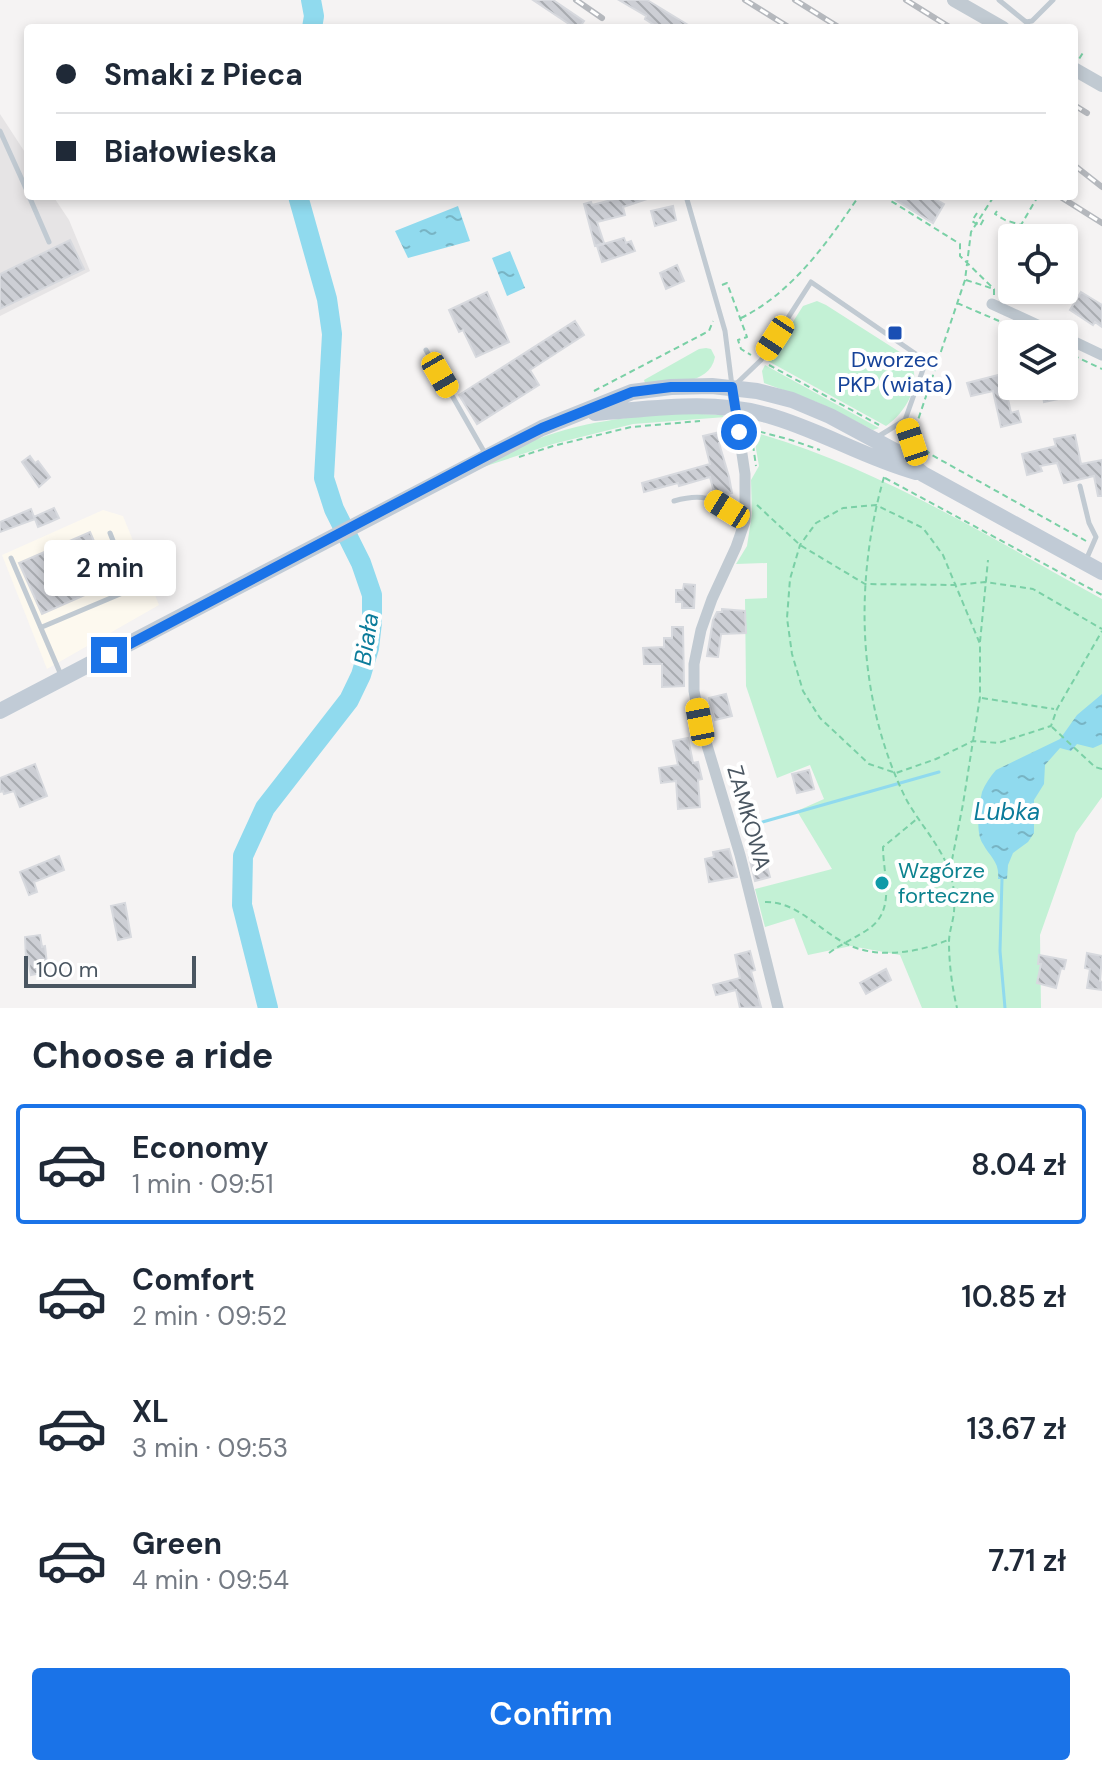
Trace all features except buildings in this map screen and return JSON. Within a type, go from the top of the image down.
[{"type":"main road","points":[[0,711],[542,428],[632,392],[671,387],[732,387],[757,391],[792,400],[878,434],[923,474],[1102,572]]},
{"type":"main road","points":[[578,415],[672,406],[735,408],[776,418],[890,465],[923,474]]},
{"type":"street","points":[[954,0],[996,24]]},
{"type":"street","points":[[1078,70],[1102,85]]},
{"type":"street","points":[[992,304],[1027,320]]},
{"type":"street","points":[[1078,344],[1102,355]]},
{"type":"street","name":"ZAMKOWA","points":[[732,387],[749,517],[701,630],[694,664],[694,691],[700,722],[740,855],[778,1008]]},
{"type":"lane","points":[[999,0],[1026,22],[1032,21],[1053,0]]},
{"type":"lane","points":[[0,131],[24,186]]},
{"type":"lane","points":[[30,200],[49,242]]},
{"type":"lane","points":[[687,200],[725,331],[732,387]]},
{"type":"lane","points":[[732,387],[761,360],[811,282],[926,361],[905,420],[923,474]]},
{"type":"lane","points":[[426,350],[486,456]]},
{"type":"lane","points":[[855,449],[905,420]]},
{"type":"lane","points":[[1080,486],[1089,523],[1096,537],[1085,562]]},
{"type":"lane","points":[[674,501],[695,495],[708,497],[749,517]]},
{"type":"lane","points":[[42,627],[132,589],[110,533]]},
{"type":"lane","points":[[11,558],[63,679]]},
{"type":"path","points":[[1078,61],[1084,51]]},
{"type":"path","points":[[740,318],[756,310],[791,283],[856,200]]},
{"type":"path","points":[[889,200],[960,244],[960,256],[994,289]]},
{"type":"path","points":[[977,226],[992,200]]},
{"type":"path","points":[[997,211],[995,214],[1005,220],[1021,225],[1036,200]]},
{"type":"path","points":[[977,213],[972,221],[977,226]]},
{"type":"path","points":[[919,434],[917,423],[965,280],[971,232],[985,217]]},
{"type":"path","points":[[965,280],[994,289]]},
{"type":"path","points":[[720,286],[727,283],[747,337],[738,340],[741,349],[752,355]]},
{"type":"path","points":[[992,304],[994,289]]},
{"type":"path","points":[[957,303],[998,320]]},
{"type":"path","points":[[596,390],[709,331],[713,320]]},
{"type":"path","points":[[1078,358],[1102,369]]},
{"type":"path","points":[[767,364],[878,434]]},
{"type":"path","points":[[514,459],[631,427],[710,420]]},
{"type":"path","points":[[746,432],[750,428],[825,452]]},
{"type":"path","points":[[752,441],[757,466],[752,473]]},
{"type":"path","points":[[922,445],[930,454],[1094,545]]},
{"type":"path","points":[[957,1008],[949,939],[954,913],[950,870],[906,799],[885,745],[872,697],[865,643],[865,584],[876,505],[884,477],[1102,595]]},
{"type":"path","points":[[749,517],[753,502],[800,545],[865,584],[955,585],[985,582],[1033,589],[1102,630],[1057,709],[1051,726]]},
{"type":"path","points":[[980,644],[943,555],[923,528],[876,505],[843,508],[816,523],[800,545],[790,579],[787,618],[792,654],[803,691],[820,718],[869,764],[896,773],[936,759],[973,741],[998,743],[1051,726]]},
{"type":"path","points":[[950,870],[980,697],[980,644],[988,560]]},
{"type":"path","points":[[980,697],[1057,709]]},
{"type":"path","points":[[1051,726],[1095,767],[1102,769]]},
{"type":"path","points":[[829,953],[843,942],[865,932],[882,915],[888,894],[883,847],[919,817]]},
{"type":"path","points":[[752,902],[771,902],[796,910],[843,942],[875,952],[929,948],[949,939]]},
{"type":"shaded area","points":[[0,114],[24,151],[24,200],[56,200],[69,220],[90,271],[0,316]]},
{"type":"shaded area","points":[[103,510],[123,516],[159,605],[47,669],[2,555]]},
{"type":"green space","points":[[817,301],[906,356],[912,365],[914,384],[907,404],[886,426],[768,361],[803,306]]},
{"type":"green space","points":[[706,348],[711,349],[715,357],[705,374],[687,381],[645,383],[644,380]]},
{"type":"green space","points":[[765,365],[879,428],[873,430],[819,403],[764,383],[762,371]]},
{"type":"green space","points":[[682,413],[726,417],[633,424],[553,444],[480,468],[530,442],[567,429],[624,418]]},
{"type":"green space","points":[[753,432],[844,464],[932,505],[1102,599],[1102,797],[1076,833],[1040,935],[1041,1008],[922,1008],[900,955],[851,946],[808,955],[794,918],[765,927],[755,889],[832,869],[797,811],[824,799],[810,765],[777,778],[746,686],[745,599],[767,598],[767,563],[736,564],[747,546],[752,514],[751,480],[759,466]]},
{"type":"water","points":[[458,206],[470,241],[408,258],[395,231]]},
{"type":"water","points":[[510,251],[525,288],[507,296],[492,258]]},
{"type":"water","name":"Lubka","points":[[1102,694],[1102,744],[1093,748],[1077,744],[1071,751],[1060,748],[1045,765],[1044,784],[1034,800],[1034,833],[1013,853],[1007,879],[998,879],[996,864],[979,833],[980,804],[986,783],[996,770],[1060,739],[1077,715]]},
{"type":"waterway","name":"Biała","points":[[311,0],[313,24]]},
{"type":"waterway","name":"Biała","points":[[268,1008],[242,905],[243,856],[265,808],[349,700],[369,648],[372,622],[372,595],[361,563],[334,509],[324,478],[332,334],[327,299],[299,200]]},
{"type":"waterway","points":[[752,825],[939,772]]},
{"type":"waterway","name":"Lubka","points":[[1002,879],[1000,951],[1005,1008]]},
{"type":"railway","points":[[576,0],[602,18]]},
{"type":"railway","points":[[745,0],[784,24]]},
{"type":"railway","points":[[795,0],[834,24]]},
{"type":"railway","points":[[906,0],[945,24]]},
{"type":"railway","points":[[1078,107],[1087,113]]},
{"type":"railway","points":[[1078,168],[1102,187]]},
{"type":"railway","points":[[1065,200],[1102,223]]},
{"type":"place","name":"Dworzec PKP (wiata)","points":[[895,333]]},
{"type":"place","name":"Wzgórze forteczne","points":[[882,883]]},
{"type":"route","points":[[109,655],[486,456],[542,428],[632,392],[671,387],[732,387],[739,432]]}]
